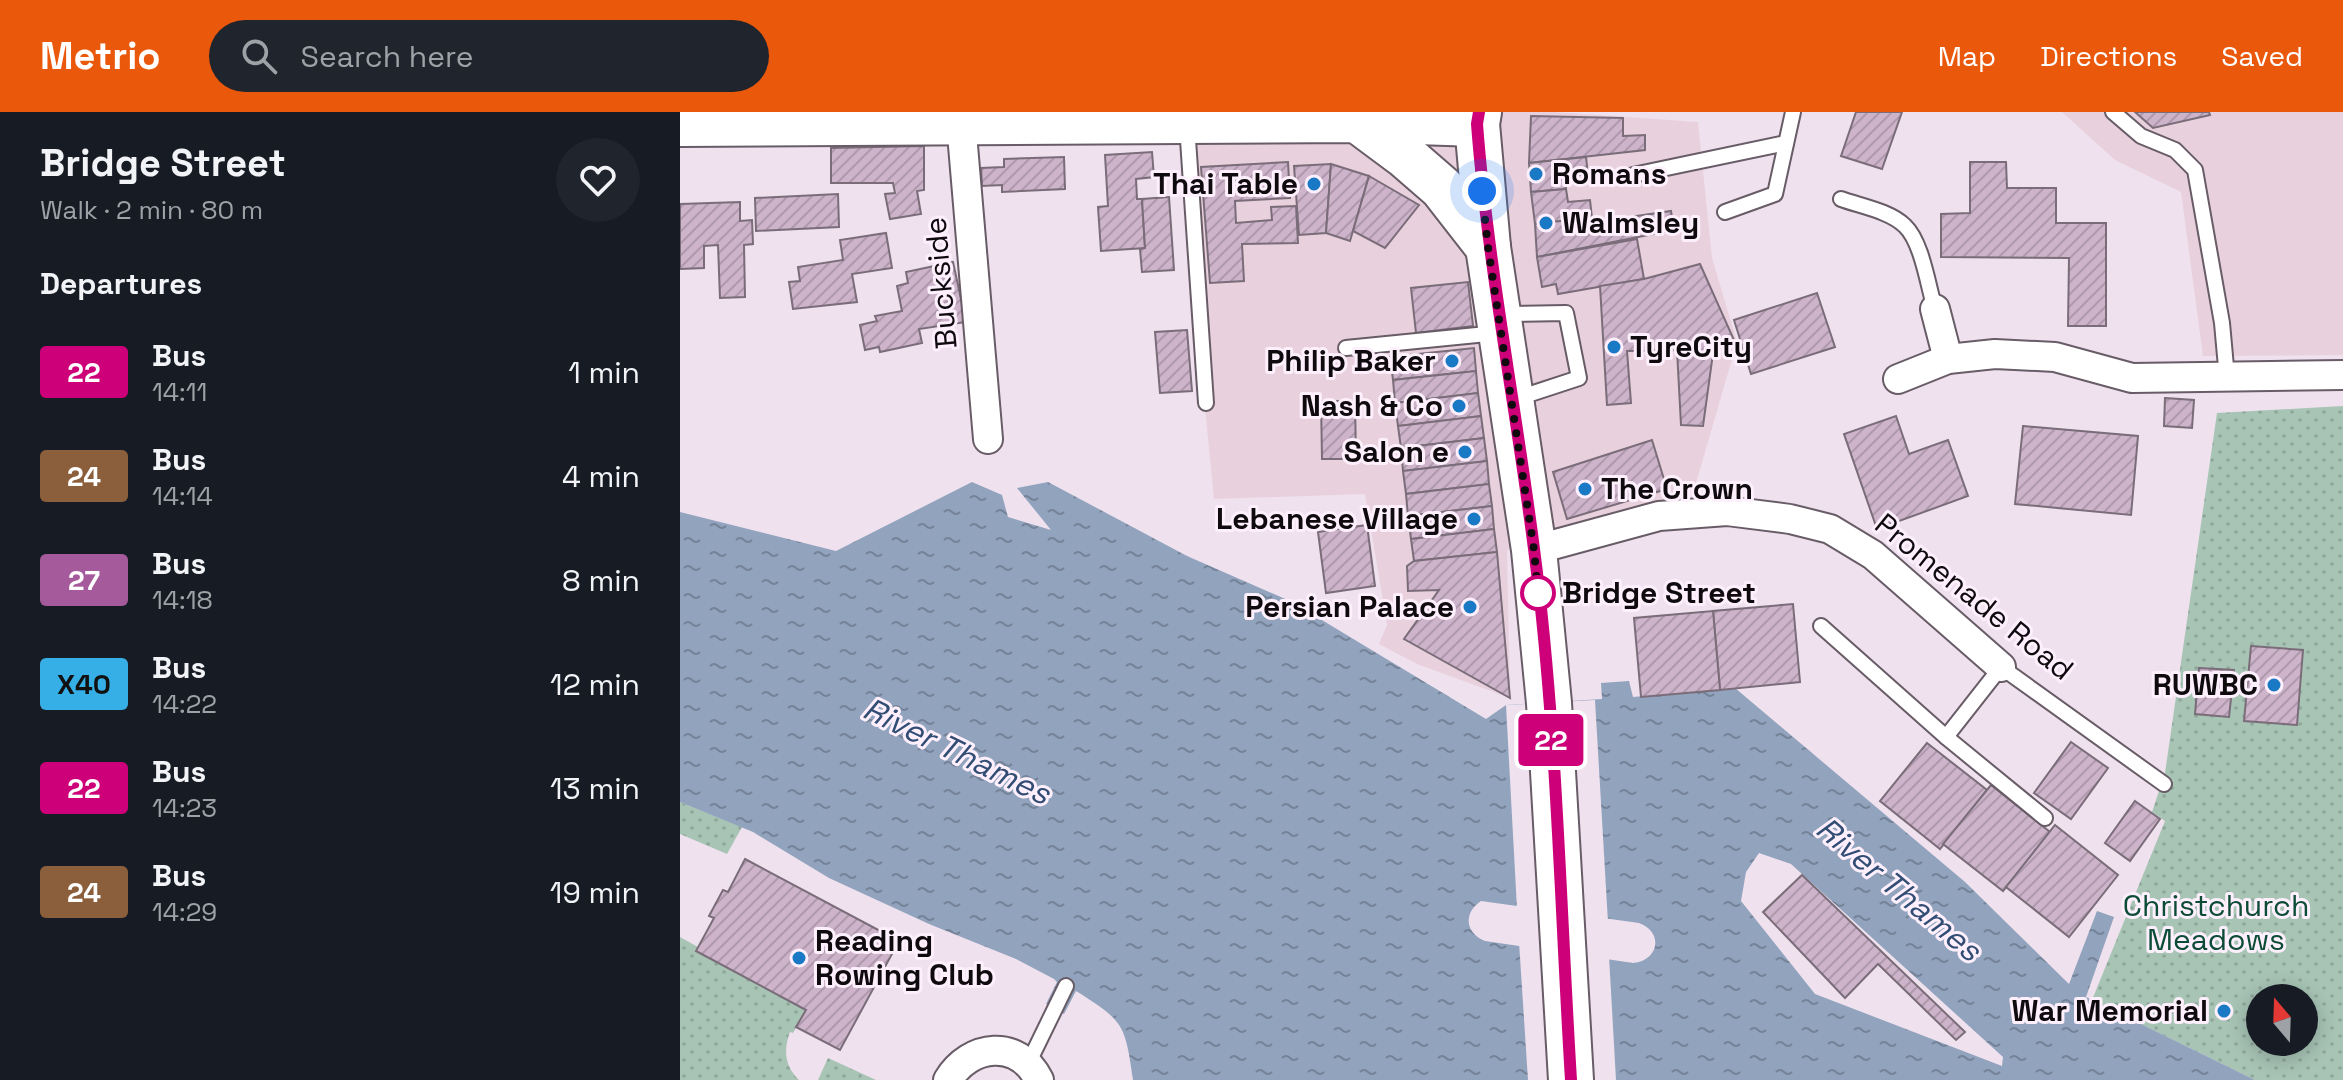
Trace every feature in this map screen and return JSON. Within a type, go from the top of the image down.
[{"type":"main road","points":[[680,124],[1478,118],[1488,247],[1534,550],[1549,703],[1571,1080]]},
{"type":"main road","points":[[1357,120],[1442,188],[1488,247]]},
{"type":"street","name":"Buckside","points":[[961,122],[988,439]]},
{"type":"street","points":[[1935,309],[1948,359]]},
{"type":"street","points":[[1898,379],[1948,359],[1995,354],[2055,357],[2132,378],[2343,375]]},
{"type":"street","name":"Promenade Road","points":[[1534,550],[1659,516],[1727,511],[1790,519],[1830,529],[1873,555],[2001,667]]},
{"type":"street","points":[[948,1080],[957,1066],[970,1056],[984,1051],[1015,1055],[1034,1072]]},
{"type":"lane","points":[[1725,212],[1775,194],[1793,112]]},
{"type":"lane","points":[[2113,112],[2141,136],[2175,150],[2195,170],[2222,323],[2227,378]]},
{"type":"lane","points":[[1186,121],[1206,403]]},
{"type":"lane","points":[[1633,175],[1786,143]]},
{"type":"lane","points":[[1841,199],[1905,225],[1916,241],[1935,309]]},
{"type":"lane","points":[[1346,348],[1566,313],[1579,378],[1511,400]]},
{"type":"lane","points":[[1821,626],[1946,737],[2045,818]]},
{"type":"lane","points":[[1946,737],[2001,667]]},
{"type":"lane","name":"Promenade Road","points":[[2001,667],[2164,784]]},
{"type":"lane","points":[[1034,1072],[1066,986]]},
{"type":"shaded area","points":[[1176,112],[1554,112],[1698,122],[1712,258],[1737,342],[1694,490],[1586,528],[1507,550],[1510,698],[1417,664],[1379,644],[1387,625],[1365,494],[1214,499]]},
{"type":"shaded area","points":[[2062,112],[2343,112],[2343,355],[2203,356],[2181,192],[2115,160]]},
{"type":"green space","name":"Christchurch Meadows","points":[[2343,406],[2343,1080],[2255,1080],[2092,1000],[2165,821],[2152,812],[2165,773],[2217,413]]},
{"type":"green space","points":[[680,802],[742,827],[727,854],[680,834]]},
{"type":"green space","points":[[680,937],[698,947],[697,951],[806,1010],[793,1033],[790,1032],[786,1046],[788,1064],[799,1080],[680,1080]]},
{"type":"green space","points":[[828,1058],[876,1080],[818,1080]]},
{"type":"water","name":"River Thames","points":[[972,482],[1002,495],[1008,517],[1051,530],[1017,488],[1048,482],[1187,556],[1292,602],[1486,719],[1506,705],[1602,699],[1601,683],[1629,681],[1633,697],[1735,688],[1965,882],[2069,984],[2097,911],[2114,917],[2086,997],[2255,1080],[1133,1080],[1120,1026],[1104,1010],[1076,991],[1064,1014],[1046,1004],[1057,982],[1054,979],[1016,959],[929,924],[829,878],[753,832],[680,802],[680,512],[836,551]],"holes":[[[1759,853],[1791,864],[2003,1057],[2002,1066],[1815,994],[1741,901],[1746,872]],[[1481,901],[1639,923],[1652,933],[1655,946],[1648,957],[1633,963],[1485,941],[1473,933],[1469,922],[1471,911]]]},
{"type":"pier","points":[[1595,700],[1608,922],[1517,909],[1506,705]]},
{"type":"pier","points":[[1519,942],[1609,956],[1616,1080],[1528,1080]]},
{"type":"building","points":[[1856,112],[1902,112],[1882,169],[1841,156]]},
{"type":"building","points":[[2135,112],[2209,112],[2210,115],[2153,128]]},
{"type":"building","points":[[1531,116],[1623,118],[1623,136],[1645,135],[1645,150],[1529,163]]},
{"type":"building","points":[[924,146],[924,190],[917,191],[921,214],[890,219],[885,194],[895,193],[893,183],[831,183],[831,148]]},
{"type":"building","points":[[1152,152],[1154,177],[1136,179],[1137,199],[1142,199],[1145,248],[1101,251],[1098,207],[1108,206],[1105,155]]},
{"type":"building","points":[[1064,157],[1065,189],[1002,192],[1002,185],[982,186],[981,168],[1004,167],[1004,159]]},
{"type":"building","points":[[1586,157],[1588,174],[1565,177],[1566,189],[1531,192],[1529,163]]},
{"type":"building","points":[[1288,162],[1290,198],[1235,201],[1236,223],[1272,220],[1271,207],[1296,206],[1298,243],[1242,244],[1244,281],[1210,283],[1201,167]]},
{"type":"building","points":[[1970,162],[2006,162],[2007,188],[2056,188],[2056,223],[2106,223],[2106,326],[2068,326],[2069,258],[1941,257],[1941,214],[1970,213]]},
{"type":"building","points":[[1331,164],[1326,233],[1299,235],[1294,166]]},
{"type":"building","points":[[1331,164],[1369,176],[1350,241],[1326,233]]},
{"type":"building","points":[[1369,176],[1419,205],[1385,248],[1353,231]]},
{"type":"building","points":[[1566,189],[1568,202],[1590,200],[1592,218],[1535,224],[1531,192]]},
{"type":"building","points":[[838,194],[839,227],[756,231],[755,198]]},
{"type":"building","points":[[1169,197],[1174,270],[1142,272],[1140,249],[1145,248],[1142,199]]},
{"type":"building","points":[[740,202],[740,221],[752,220],[753,244],[744,245],[745,297],[720,298],[718,245],[704,246],[704,268],[680,269],[680,204]]},
{"type":"building","points":[[1671,211],[1674,230],[1537,257],[1535,224],[1595,217],[1596,222]]},
{"type":"building","points":[[886,233],[892,268],[852,274],[857,302],[793,309],[789,282],[800,281],[798,267],[843,260],[840,240]]},
{"type":"building","points":[[1637,239],[1644,279],[1558,294],[1556,284],[1542,287],[1537,257]]},
{"type":"building","points":[[953,262],[966,322],[919,329],[922,343],[880,352],[879,347],[865,350],[860,325],[877,321],[875,316],[902,311],[897,286],[908,283],[906,272]]},
{"type":"building","points":[[1700,264],[1734,340],[1714,346],[1703,426],[1681,425],[1677,350],[1627,351],[1631,403],[1607,405],[1600,286],[1644,279]]},
{"type":"building","points":[[1468,282],[1473,326],[1416,333],[1411,288]]},
{"type":"building","points":[[1817,293],[1835,347],[1751,374],[1734,320]]},
{"type":"building","points":[[1187,330],[1192,391],[1160,393],[1155,332]]},
{"type":"building","points":[[1474,348],[1476,371],[1393,380],[1390,357]]},
{"type":"building","points":[[1476,371],[1478,393],[1395,403],[1393,380]]},
{"type":"building","points":[[1478,393],[1481,416],[1398,426],[1395,403]]},
{"type":"building","points":[[2165,398],[2194,400],[2192,428],[2164,426]]},
{"type":"building","points":[[1321,401],[1355,401],[1356,459],[1322,459]]},
{"type":"building","points":[[1481,416],[1484,438],[1401,448],[1398,426]]},
{"type":"building","points":[[1896,416],[1909,454],[1948,440],[1968,496],[1877,529],[1844,434]]},
{"type":"building","points":[[2023,426],[2138,436],[2131,515],[2015,504]]},
{"type":"building","points":[[1484,438],[1487,461],[1403,471],[1401,448]]},
{"type":"building","points":[[1652,440],[1667,489],[1567,519],[1553,472]]},
{"type":"building","points":[[1487,461],[1489,484],[1406,494],[1403,471]]},
{"type":"building","points":[[1489,484],[1492,506],[1408,516],[1406,494]]},
{"type":"building","points":[[1492,506],[1494,529],[1411,539],[1408,516]]},
{"type":"building","points":[[1367,525],[1375,586],[1326,593],[1318,532]]},
{"type":"building","points":[[1494,529],[1497,552],[1414,561],[1411,539]]},
{"type":"building","points":[[1497,552],[1510,698],[1404,639],[1439,590],[1408,591],[1407,566],[1414,561]]},
{"type":"building","points":[[1793,604],[1800,682],[1720,690],[1713,611]]},
{"type":"building","points":[[1713,611],[1720,690],[1641,697],[1634,618]]},
{"type":"building","name":"RUWBC","points":[[2251,646],[2303,650],[2297,725],[2244,721]]},
{"type":"building","points":[[2199,668],[2234,670],[2229,717],[2195,714]]},
{"type":"building","points":[[2071,742],[2108,768],[2071,819],[2034,793]]},
{"type":"building","points":[[1927,743],[1987,790],[1940,849],[1880,801]]},
{"type":"building","points":[[1991,785],[2050,832],[2003,891],[1943,844]]},
{"type":"building","points":[[2135,801],[2160,819],[2130,861],[2105,843]]},
{"type":"building","points":[[2055,825],[2118,875],[2069,937],[2006,887]]},
{"type":"building","name":"Reading Rowing Club","points":[[745,859],[899,941],[840,1050],[796,1027],[806,1010],[696,951],[714,918],[709,916],[723,890],[728,892]]},
{"type":"building","points":[[1802,875],[1965,1032],[1956,1040],[1878,964],[1845,998],[1763,912]]},
{"type":"bus line","name":"22","points":[[1479,112],[1477,124],[1488,247],[1534,550],[1549,703],[1571,1080]]},
{"type":"place","name":"Romans","points":[[1536,174]]},
{"type":"place","name":"Thai Table","points":[[1314,184]]},
{"type":"place","name":"Walmsley","points":[[1546,223]]},
{"type":"place","name":"TyreCity","points":[[1614,347]]},
{"type":"place","name":"Philip Baker","points":[[1452,361]]},
{"type":"place","name":"Nash & Co","points":[[1459,406]]},
{"type":"place","name":"Salon e","points":[[1465,452]]},
{"type":"place","name":"The Crown","points":[[1585,489]]},
{"type":"place","name":"Lebanese Village","points":[[1474,519]]},
{"type":"place","name":"Bridge Street","points":[[1538,593]]},
{"type":"place","name":"Persian Palace","points":[[1470,607]]},
{"type":"place","name":"RUWBC","points":[[2274,685]]},
{"type":"place","name":"Reading Rowing Club","points":[[799,958]]},
{"type":"place","name":"War Memorial","points":[[2224,1011]]},
{"type":"route","points":[[1482,191],[1538,593]]}]
